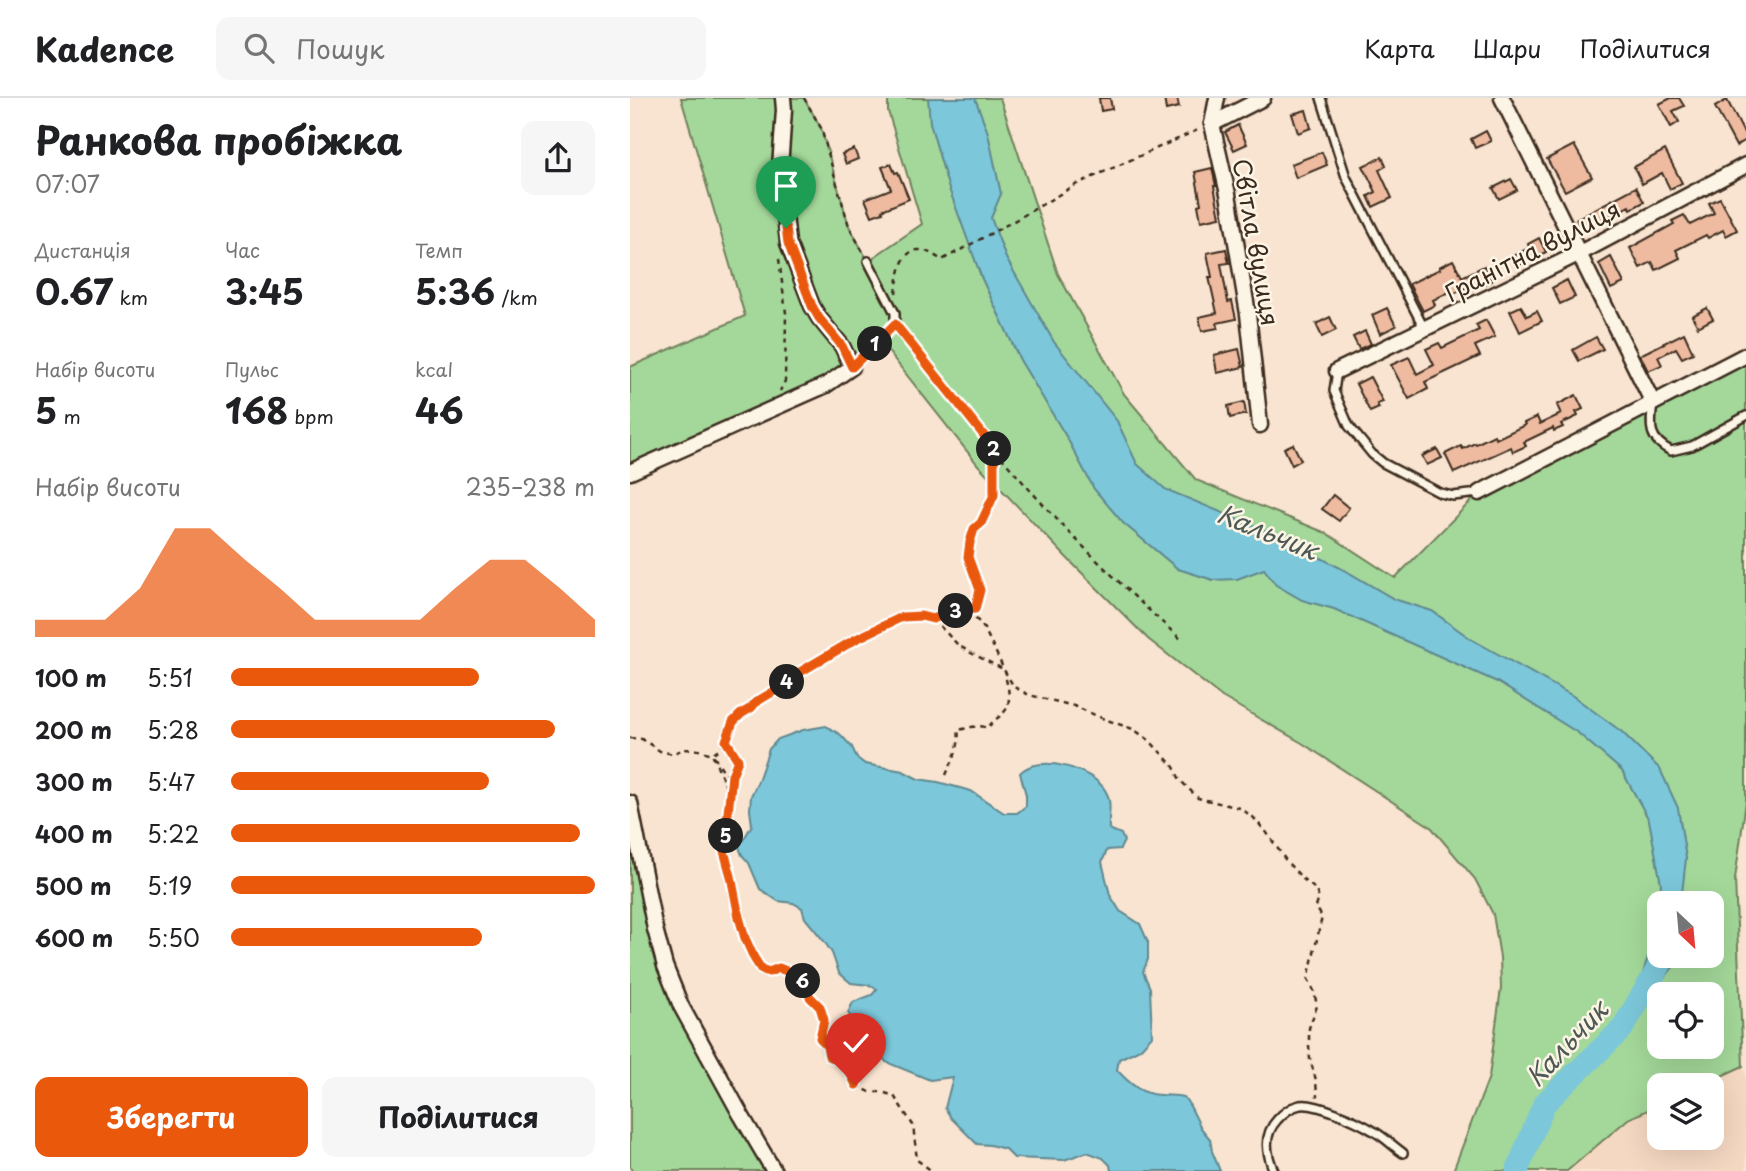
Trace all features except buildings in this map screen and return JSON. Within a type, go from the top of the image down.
[{"type":"street","points":[[630,472],[826,385],[852,367],[842,346],[812,306],[788,243],[780,169],[783,98]]},
{"type":"street","points":[[1212,124],[1217,98]]},
{"type":"street","points":[[1212,124],[1264,98]]},
{"type":"street","points":[[1502,98],[1654,403]]},
{"type":"street","name":"Світла вулиця","points":[[1212,124],[1228,194],[1248,314],[1261,425]]},
{"type":"street","name":"Гранітна вулиця","points":[[1337,371],[1578,254],[1746,165]]},
{"type":"street","points":[[1479,493],[1746,355]]},
{"type":"street","points":[[630,803],[665,966],[681,1006],[774,1171]]},
{"type":"lane","points":[[1321,98],[1346,177],[1424,329]]},
{"type":"lane","points":[[852,367],[895,324],[895,313],[868,261]]},
{"type":"lane","points":[[1337,371],[1334,391],[1349,426],[1372,454],[1383,463],[1440,493],[1453,496],[1479,493]]},
{"type":"lane","points":[[1654,403],[1651,424],[1653,435],[1658,445],[1671,451],[1692,446],[1746,416]]},
{"type":"lane","points":[[1274,1171],[1266,1142],[1272,1126],[1283,1112],[1300,1105],[1317,1105],[1372,1130],[1403,1153]]},
{"type":"path","points":[[804,98],[821,128],[849,226],[868,261]]},
{"type":"path","points":[[895,313],[897,285],[903,260],[910,253],[917,249],[942,260],[1077,184],[1212,124]]},
{"type":"path","points":[[771,410],[785,381],[786,313],[778,249]]},
{"type":"path","points":[[895,324],[994,448],[1046,508],[1142,605],[1183,641]]},
{"type":"path","points":[[994,448],[994,495],[981,523],[974,529],[968,557],[980,590],[974,617],[992,642],[1014,687],[1029,695],[1074,706],[1133,729],[1149,740],[1174,767],[1180,780],[1198,798],[1240,808],[1253,817],[1268,833],[1287,862],[1315,889],[1319,898],[1316,908],[1322,917],[1308,979],[1317,1006],[1310,1028],[1309,1046],[1316,1080],[1317,1105]]},
{"type":"path","points":[[933,619],[953,611],[975,609]]},
{"type":"path","points":[[712,754],[726,741],[733,722],[756,702],[825,656],[902,617],[921,616],[933,619],[958,645],[1004,670]]},
{"type":"path","points":[[946,775],[960,740],[958,730],[980,725],[988,729],[997,716],[1005,712],[1009,701],[1004,670]]},
{"type":"path","points":[[630,738],[642,738],[660,751],[673,754],[682,749],[698,749],[712,754],[725,773],[732,775]]},
{"type":"path","points":[[726,741],[738,760],[732,775],[724,851],[739,917],[754,958],[761,969],[769,972],[779,968],[801,977],[810,997],[820,1007],[824,1020],[820,1038],[827,1045],[829,1056],[847,1065],[856,1085],[870,1092],[894,1096],[913,1125],[917,1160],[932,1171]]},
{"type":"path","points":[[712,754],[730,796]]},
{"type":"shaded area","points":[[1743,1066],[1746,1076],[1746,1171],[1567,1171],[1628,1119],[1647,1110],[1647,1150],[1724,1150],[1724,1075]]},
{"type":"green space","points":[[681,98],[804,98],[821,128],[849,226],[868,261],[922,224],[888,111],[888,98],[1000,98],[1058,274],[1124,394],[1196,480],[1326,533],[1395,578],[1479,493],[1746,355],[1746,801],[1735,879],[1743,1066],[1724,1075],[1647,1073],[1647,1110],[1628,1119],[1567,1171],[1453,1171],[1489,1077],[1501,988],[1500,957],[1493,914],[1475,879],[1431,827],[1302,743],[1222,697],[1148,639],[978,465],[879,340],[852,367],[630,472],[630,367],[745,316]]},
{"type":"green space","points":[[630,803],[665,966],[774,1171],[632,1171],[630,1166]]},
{"type":"water","points":[[928,98],[975,98],[988,133],[1001,194],[991,218],[1006,258],[1054,342],[1117,421],[1137,464],[1165,489],[1281,537],[1394,599],[1432,611],[1471,639],[1573,696],[1622,732],[1660,769],[1678,808],[1686,858],[1682,891],[1660,891],[1649,820],[1622,771],[1578,733],[1497,682],[1334,609],[1302,600],[1276,585],[1264,569],[1237,579],[1213,580],[1178,569],[1123,523],[1094,489],[1020,360],[982,279],[948,186],[930,123]]},
{"type":"water","points":[[826,726],[841,735],[852,747],[857,758],[865,764],[903,771],[918,779],[971,791],[1004,813],[1017,813],[1026,806],[1020,773],[1029,767],[1039,764],[1065,766],[1098,782],[1109,799],[1109,829],[1121,834],[1124,841],[1120,849],[1107,850],[1102,862],[1110,895],[1120,911],[1140,924],[1148,942],[1148,959],[1143,972],[1150,988],[1152,1036],[1140,1049],[1119,1059],[1117,1070],[1142,1091],[1184,1097],[1210,1139],[1220,1171],[1111,1171],[1110,1165],[1103,1158],[1087,1152],[1064,1160],[1014,1158],[1005,1149],[977,1144],[951,1118],[945,1108],[953,1077],[930,1080],[886,1062],[869,1040],[873,1032],[853,1020],[848,1013],[853,1002],[872,995],[877,989],[851,983],[839,973],[832,953],[805,918],[802,908],[793,903],[778,901],[760,889],[739,847],[752,825],[751,796],[769,749],[778,739],[803,730]]},
{"type":"water","points":[[1647,960],[1647,968],[1672,968],[1661,982],[1647,982],[1647,999],[1622,1029]]},
{"type":"waterway","name":"Кальчик","points":[[1517,1171],[1544,1104],[1622,1029],[1658,968]]},
{"type":"route","points":[[786,228],[788,243],[812,306],[835,335],[852,367],[895,324],[994,448],[994,495],[981,523],[974,529],[968,557],[980,590],[975,609],[953,611],[933,619],[921,616],[902,617],[856,639],[816,661],[756,702],[733,722],[726,741],[738,760],[732,775],[724,851],[745,938],[761,969],[769,972],[779,968],[801,977],[810,997],[820,1007],[824,1020],[820,1038],[827,1045],[829,1056],[847,1065],[856,1085]]}]
